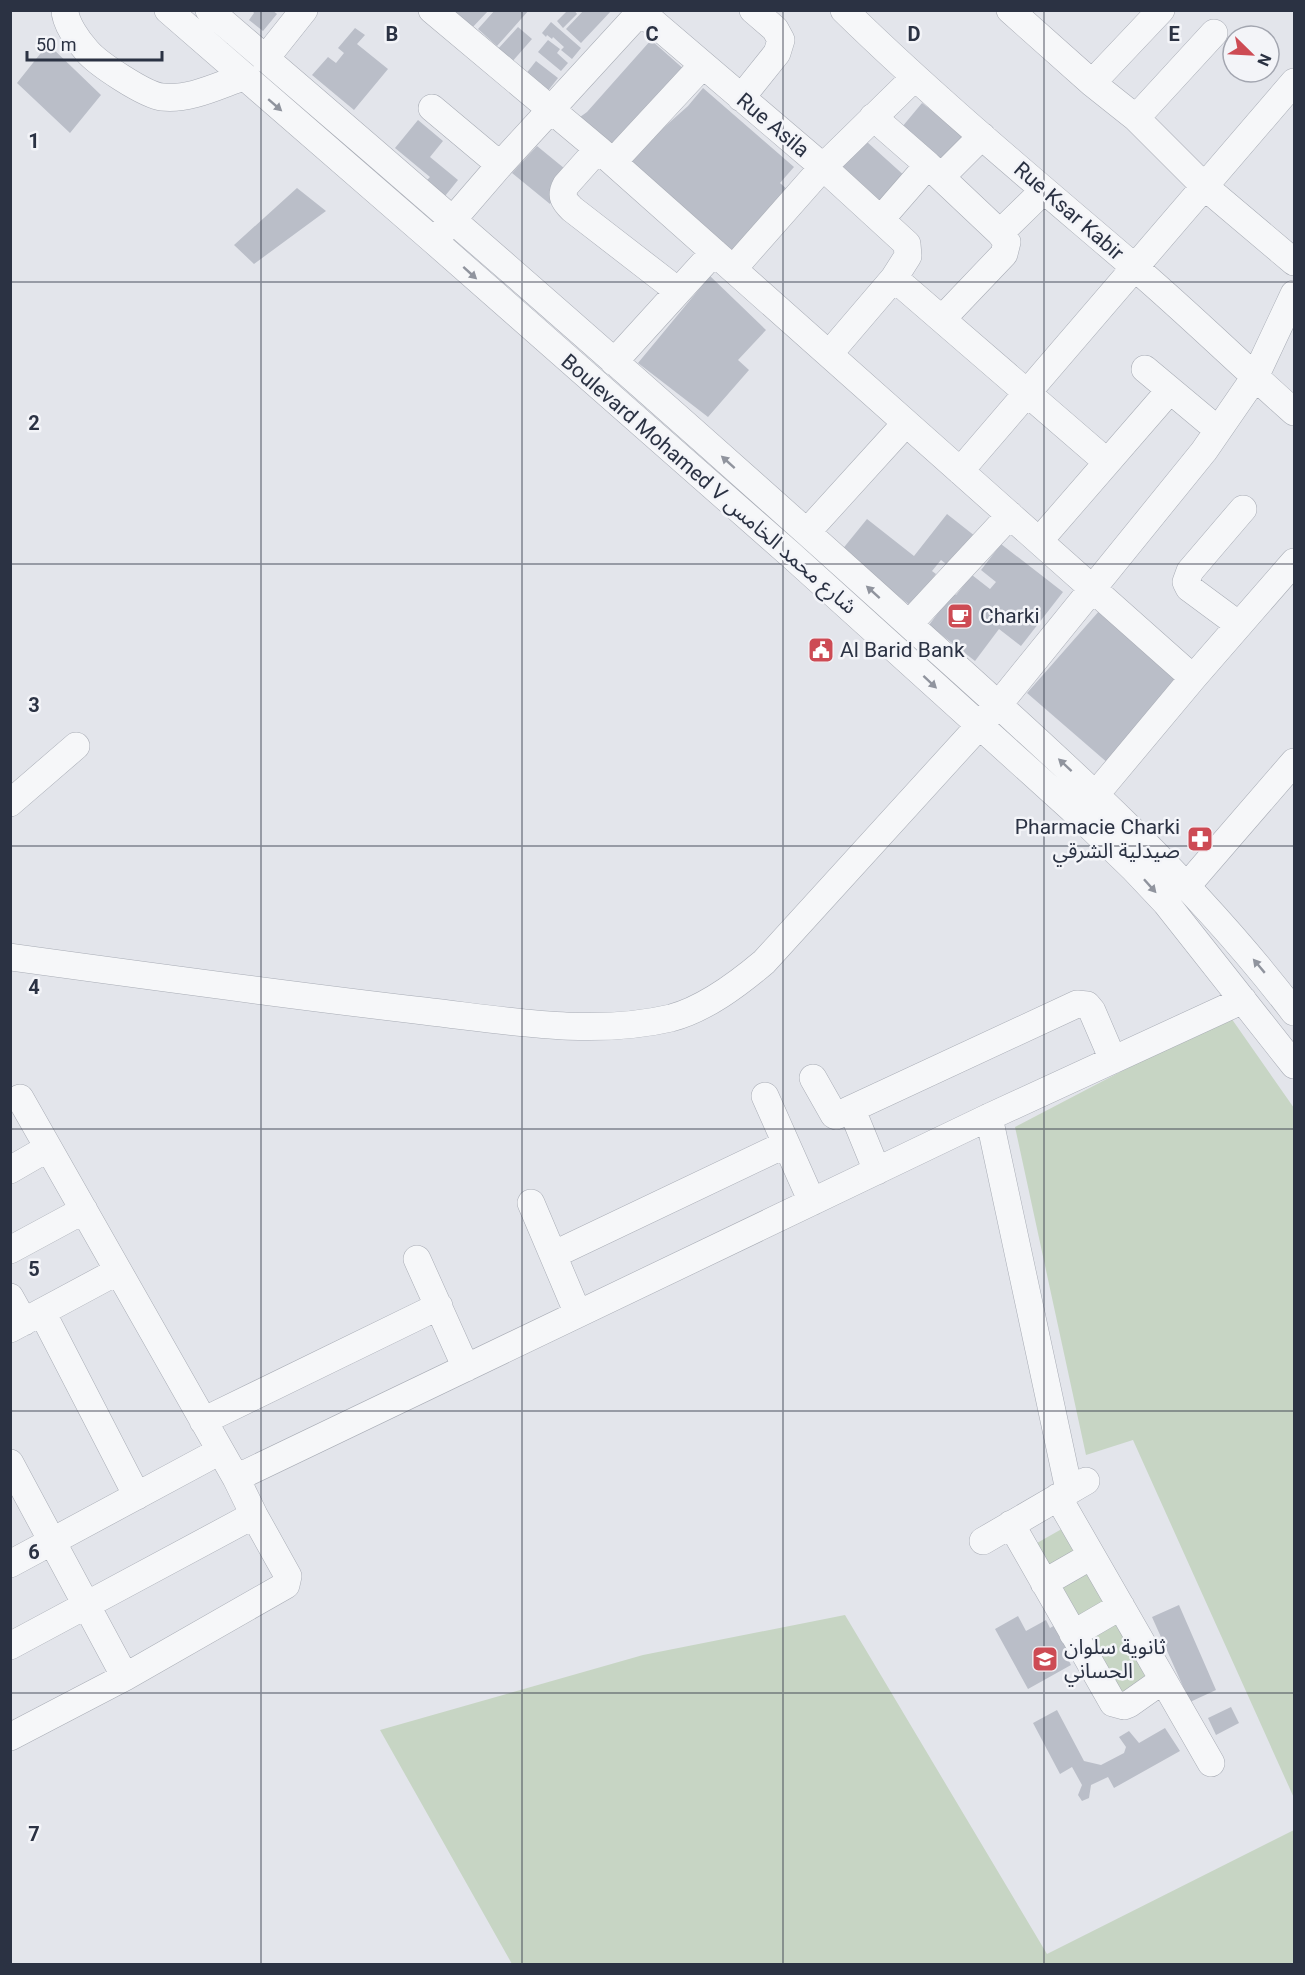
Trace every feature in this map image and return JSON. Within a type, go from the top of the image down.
[{"type":"street","points":[[65,10],[65,18],[88,52],[132,85],[161,97],[197,94],[243,77]]},
{"type":"street","name":"Boulevard Mohamed V شارع محمد الخامس","points":[[168,10],[791,555],[1014,755],[1133,868],[1166,903],[1294,1065]]},
{"type":"street","name":"Boulevard Mohamed V شارع محمد الخامس","points":[[209,10],[454,219],[999,704],[1096,794],[1260,966],[1289,993]]},
{"type":"street","points":[[266,59],[304,10]]},
{"type":"street","points":[[432,10],[606,156],[1193,678]]},
{"type":"street","points":[[741,98],[777,53],[781,40],[775,29],[753,10]]},
{"type":"street","name":"Rue Ksar Kabir","points":[[844,10],[914,78],[1134,267],[1294,412]]},
{"type":"street","points":[[1092,83],[1161,10]]},
{"type":"street","points":[[434,241],[641,11]]},
{"type":"street","name":"Rue Asila","points":[[641,11],[702,66],[823,167],[904,241],[909,249],[908,256],[894,278]]},
{"type":"street","points":[[1022,14],[1092,83],[1136,118],[1204,186],[1294,262]]},
{"type":"street","points":[[1136,118],[1214,33]]},
{"type":"street","points":[[678,291],[572,209],[564,200],[562,192],[566,185],[606,156],[702,66]]},
{"type":"street","points":[[614,362],[678,291],[724,260],[914,78]]},
{"type":"street","points":[[960,471],[1294,82]]},
{"type":"street","points":[[432,108],[500,165]]},
{"type":"street","points":[[873,117],[1000,233],[1008,245],[1004,254],[943,318]]},
{"type":"street","points":[[881,219],[934,171],[982,136]]},
{"type":"street","points":[[1000,233],[1044,190]]},
{"type":"street","points":[[829,354],[894,278],[1107,462]]},
{"type":"street","points":[[10,957],[345,1002],[536,1024],[606,1026],[673,1017],[720,994],[744,979],[764,962],[855,865],[999,704],[1204,451],[1255,377],[1294,294]]},
{"type":"street","points":[[1145,369],[1218,430]]},
{"type":"street","points":[[1039,541],[1170,390]]},
{"type":"street","points":[[807,532],[906,423]]},
{"type":"street","points":[[1239,625],[1189,588],[1186,582],[1190,571],[1243,509]]},
{"type":"street","points":[[909,624],[1010,515]]},
{"type":"street","points":[[1096,794],[1239,625],[1290,576]]},
{"type":"street","points":[[10,803],[76,746]]},
{"type":"street","points":[[1186,887],[1294,762]]},
{"type":"street","points":[[236,1478],[989,1117],[1113,1060],[1289,993]]},
{"type":"street","points":[[813,1078],[835,1116],[1077,1004],[1087,1005],[1092,1011],[1113,1060]]},
{"type":"street","points":[[765,1096],[812,1202]]},
{"type":"street","points":[[10,1737],[125,1677],[286,1585],[288,1576],[236,1478],[20,1098]]},
{"type":"street","points":[[852,1110],[877,1171]]},
{"type":"street","points":[[989,1117],[1071,1489],[1092,1556],[1211,1763]]},
{"type":"street","points":[[553,1255],[786,1144]]},
{"type":"street","points":[[10,1170],[48,1148]]},
{"type":"street","points":[[531,1203],[578,1314]]},
{"type":"street","points":[[10,1250],[84,1210]]},
{"type":"street","points":[[417,1259],[466,1368]]},
{"type":"street","points":[[25,1321],[118,1271]]},
{"type":"street","points":[[10,1297],[136,1496]]},
{"type":"street","points":[[203,1421],[438,1306]]},
{"type":"street","points":[[10,1564],[220,1450]]},
{"type":"street","points":[[13,1472],[125,1677]]},
{"type":"street","points":[[983,1541],[1071,1489]]},
{"type":"street","points":[[10,1646],[254,1515]]},
{"type":"street","points":[[1011,1524],[1113,1703],[1124,1706],[1129,1704],[1163,1680]]},
{"type":"street","points":[[1044,1583],[1092,1556]]},
{"type":"street","points":[[1073,1634],[1121,1606]]},
{"type":"green space","points":[[1229,1015],[1294,1108],[1294,1798],[1133,1440],[1086,1455],[1015,1127]]},
{"type":"green space","points":[[1067,1526],[1083,1555],[1046,1576],[1030,1547]]},
{"type":"green space","points":[[1091,1563],[1114,1604],[1077,1626],[1054,1585]]},
{"type":"green space","points":[[1118,1614],[1155,1678],[1118,1699],[1081,1636]]},
{"type":"green space","points":[[845,1615],[1047,1954],[1294,1830],[1294,1964],[512,1964],[380,1730],[643,1655]]},
{"type":"building","points":[[252,10],[272,10],[277,14],[263,31],[249,20],[254,13]]},
{"type":"building","points":[[451,10],[489,10],[470,30]]},
{"type":"building","points":[[495,10],[529,10],[497,46],[478,29]]},
{"type":"building","points":[[568,10],[574,10],[577,14],[563,28],[557,21]]},
{"type":"building","points":[[584,10],[612,10],[581,43],[566,29]]},
{"type":"building","points":[[551,22],[581,48],[572,59],[561,50],[564,47],[553,37],[552,39],[547,35],[546,37],[542,33]]},
{"type":"building","points":[[518,27],[532,39],[511,63],[497,50]]},
{"type":"building","points":[[355,28],[365,35],[357,44],[388,69],[354,110],[312,75],[328,57],[336,63],[344,53],[338,48]]},
{"type":"building","points":[[548,40],[560,49],[557,53],[568,63],[561,71],[538,52]]},
{"type":"building","points":[[651,40],[686,71],[612,153],[573,122],[587,112]]},
{"type":"building","points":[[48,44],[101,95],[70,133],[17,83]]},
{"type":"building","points":[[536,61],[558,78],[547,92],[525,75]]},
{"type":"building","points":[[703,88],[794,167],[780,183],[789,191],[736,258],[625,162],[688,106]]},
{"type":"building","points":[[922,103],[968,138],[940,169],[897,133]]},
{"type":"building","points":[[418,120],[443,141],[430,157],[458,180],[445,196],[427,180],[430,177],[395,148]]},
{"type":"building","points":[[866,141],[907,178],[881,209],[839,170]]},
{"type":"building","points":[[537,146],[570,173],[550,204],[512,173]]},
{"type":"building","points":[[297,188],[326,211],[254,264],[234,245]]},
{"type":"building","points":[[710,276],[766,330],[738,360],[749,370],[708,417],[638,363]]},
{"type":"building","points":[[947,514],[980,540],[955,571],[941,560],[932,571],[936,574],[911,606],[841,551],[867,519],[914,556]]},
{"type":"building","points":[[1001,544],[1063,592],[1021,646],[999,629],[975,661],[929,625],[953,593],[956,595],[972,575],[990,589],[996,582],[981,570]]},
{"type":"building","points":[[1100,610],[1181,681],[1109,764],[1027,693]]},
{"type":"building","points":[[1179,1605],[1216,1690],[1190,1702],[1152,1617]]},
{"type":"building","points":[[1018,1616],[1026,1631],[1046,1620],[1050,1628],[1057,1624],[1073,1652],[1066,1655],[1071,1665],[1028,1689],[995,1629]]},
{"type":"building","points":[[1231,1707],[1239,1723],[1216,1735],[1208,1718]]},
{"type":"building","points":[[1057,1710],[1084,1761],[1101,1765],[1124,1753],[1126,1747],[1119,1737],[1129,1731],[1139,1743],[1165,1728],[1180,1751],[1114,1788],[1108,1777],[1091,1785],[1089,1798],[1082,1801],[1078,1795],[1082,1785],[1072,1767],[1060,1774],[1033,1723]]},
{"type":"place","name":"Charki","points":[[960,616]]},
{"type":"place","name":"Al Barid Bank","points":[[821,650]]},
{"type":"place","name":"Pharmacie Charki صيدلية الشرقي","points":[[1200,839]]},
{"type":"place","name":"ثانوية سلوان الحساني","points":[[1045,1659]]}]
